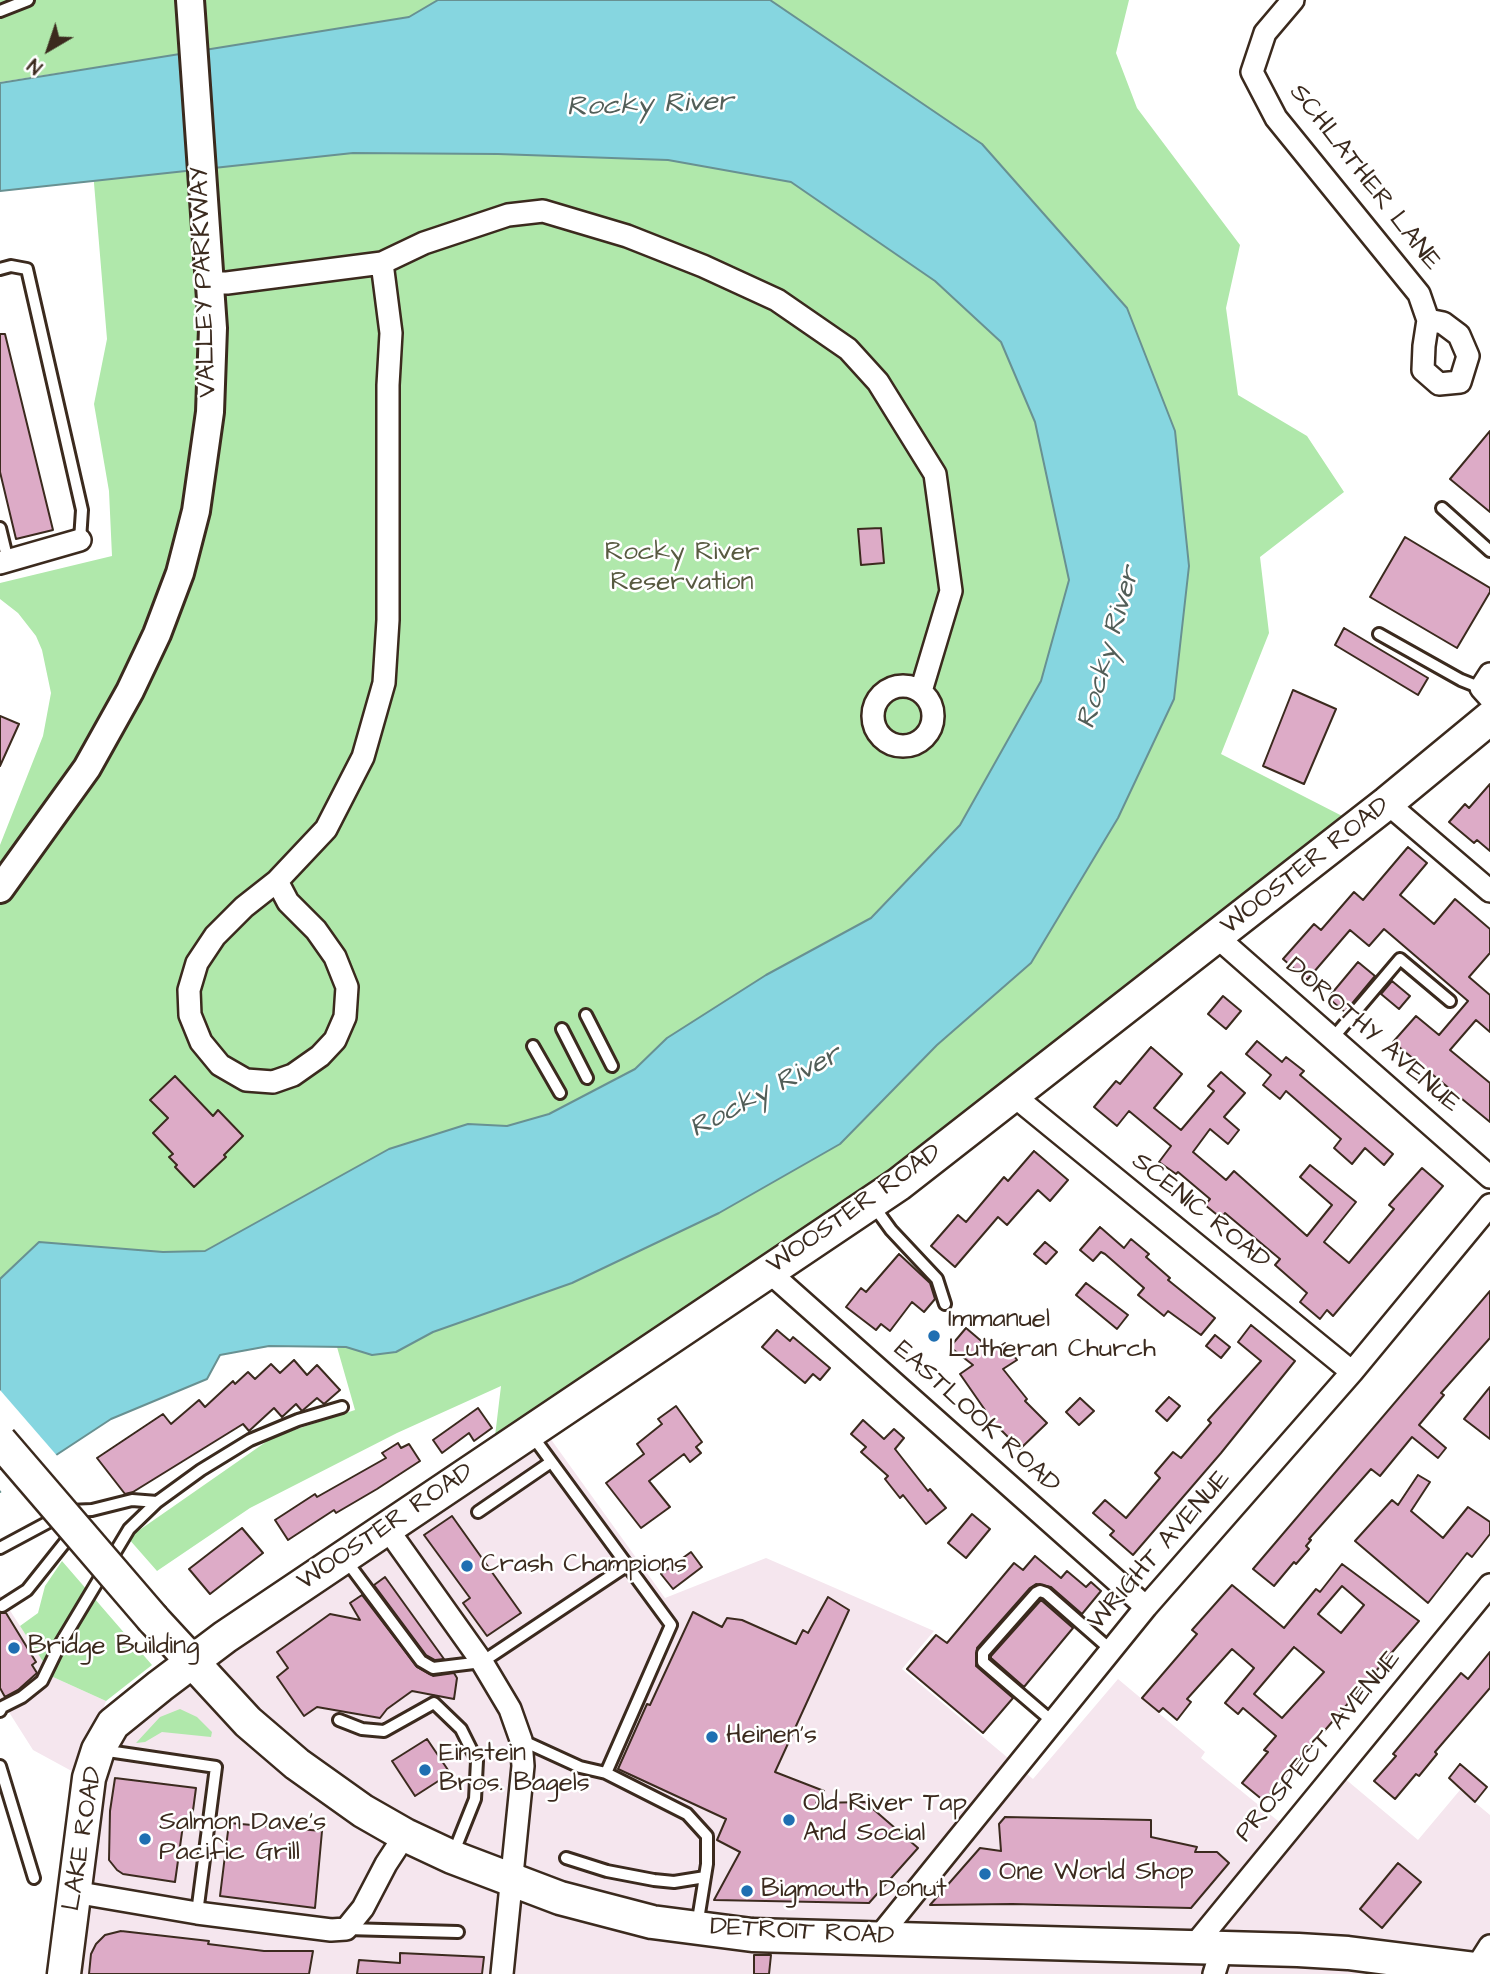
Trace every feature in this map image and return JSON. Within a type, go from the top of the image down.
[{"type":"main road","name":"WOOSTER ROAD","points":[[192,1662],[386,1527],[899,1184],[1387,803],[1490,718]]},
{"type":"main road","name":"DETROIT ROAD","points":[[0,1441],[153,1619],[248,1722],[297,1764],[363,1811],[405,1835],[512,1882],[560,1898],[652,1922],[752,1935],[878,1938],[1209,1956],[1348,1953],[1485,1962]]},
{"type":"main road","name":"LAKE ROAD","points":[[64,1974],[89,1778],[98,1750],[113,1724],[192,1662]]},
{"type":"street","name":"VALLEY PARKWAY","points":[[0,889],[87,768],[141,668],[180,573],[196,511],[210,412],[212,366],[210,283],[190,0]]},
{"type":"street","name":"SCHLATHER LANE","points":[[1293,0],[1265,33],[1252,72],[1276,118],[1419,295],[1429,320]]},
{"type":"street","points":[[210,283],[382,263],[424,243],[508,215],[543,211],[636,239],[703,265],[778,300],[848,349],[878,382],[935,474],[951,592],[921,691]]},
{"type":"street","points":[[277,881],[288,902],[316,930],[335,957],[347,987],[345,1017],[335,1040],[320,1056],[298,1071],[273,1082],[246,1080],[220,1065],[201,1042],[190,1015],[188,990],[197,963],[215,936],[244,907],[277,881],[326,830],[363,757],[384,682],[388,620],[388,386],[391,333],[382,263]]},
{"type":"street","points":[[4,562],[80,540]]},
{"type":"street","points":[[1387,803],[1490,891]]},
{"type":"street","name":"DOROTHY AVENUE","points":[[1217,937],[1490,1177]]},
{"type":"street","name":"SCENIC ROAD","points":[[1013,1095],[1352,1372]]},
{"type":"street","name":"WRIGHT AVENUE","points":[[878,1938],[1146,1607],[1352,1372],[1490,1205]]},
{"type":"street","name":"EASTLOOK ROAD","points":[[768,1271],[1146,1607]]},
{"type":"street","points":[[386,1527],[482,1662],[510,1709],[521,1741],[523,1766],[502,1974]]},
{"type":"street","name":"PROSPECT AVENUE","points":[[1209,1956],[1490,1585]]},
{"type":"street","points":[[74,1892],[197,1913],[331,1930],[346,1929],[363,1908],[380,1874],[405,1835]]},
{"type":"lane","points":[[0,11],[28,0]]},
{"type":"lane","points":[[0,269],[11,266],[27,269],[82,510],[80,540]]},
{"type":"lane","points":[[1443,509],[1490,551]]},
{"type":"lane","points":[[0,528],[4,562]]},
{"type":"lane","points":[[1378,634],[1461,680],[1487,687]]},
{"type":"lane","points":[[1332,1038],[1399,959],[1450,1001]]},
{"type":"lane","points":[[586,1015],[612,1066]]},
{"type":"lane","points":[[562,1029],[587,1078]]},
{"type":"lane","points":[[533,1046],[560,1093]]},
{"type":"lane","points":[[871,1203],[891,1230],[937,1279],[945,1304]]},
{"type":"lane","points":[[0,1711],[42,1681],[59,1646],[129,1529],[157,1502],[201,1470],[250,1440],[298,1420],[342,1408]]},
{"type":"lane","points":[[530,1432],[671,1625],[606,1773]]},
{"type":"lane","points":[[478,1512],[551,1462]]},
{"type":"lane","points":[[0,1548],[69,1511],[92,1510],[132,1500],[157,1502]]},
{"type":"lane","points":[[2,1606],[27,1590],[92,1510]]},
{"type":"lane","points":[[344,1557],[421,1661],[433,1668],[482,1662],[626,1566]]},
{"type":"lane","points":[[1053,1722],[983,1662],[983,1653],[1036,1592],[1040,1591],[1111,1650]]},
{"type":"lane","points":[[339,1720],[362,1729],[384,1731],[434,1703],[461,1729],[477,1761],[476,1787],[475,1799],[452,1857]]},
{"type":"lane","points":[[521,1741],[580,1767],[606,1773],[687,1814],[707,1836],[705,1877],[696,1928]]},
{"type":"lane","points":[[98,1750],[216,1768],[197,1913]]},
{"type":"lane","points":[[0,1766],[34,1878]]},
{"type":"lane","points":[[566,1858],[607,1871],[654,1880],[674,1882],[705,1877]]},
{"type":"lane","points":[[346,1929],[458,1932]]},
{"type":"shaded area","points":[[545,1431],[665,1598],[766,1558],[934,1631],[902,1669],[1033,1779],[1118,1679],[1205,1752],[1201,1758],[1283,1825],[1331,1767],[1418,1840],[1460,1790],[1490,1815],[1490,1974],[75,1974],[100,1767],[117,1734],[158,1697]]},
{"type":"shaded area","points":[[0,1595],[53,1677],[106,1701],[79,1775],[33,1750],[0,1698]]},
{"type":"green space","name":"Rocky River Reservation","points":[[0,0],[1129,0],[1116,53],[1137,108],[1240,245],[1226,308],[1238,395],[1307,436],[1344,492],[1260,557],[1269,633],[1221,754],[1350,820],[1135,999],[493,1453],[501,1386],[397,1433],[250,1508],[157,1571],[128,1538],[273,1437],[355,1410],[337,1347],[269,1346],[220,1355],[207,1379],[111,1419],[0,1493],[0,845],[43,736],[51,693],[42,650],[36,636],[18,613],[0,599],[0,583],[112,556],[109,491],[94,404],[107,339],[89,123],[155,58],[0,82]]},
{"type":"green space","points":[[62,1561],[152,1665],[106,1701],[53,1677],[20,1626],[38,1613],[45,1586]]},
{"type":"green space","points":[[180,1709],[197,1717],[212,1732],[211,1737],[162,1732],[145,1742],[136,1743],[160,1717]]},
{"type":"water","name":"Rocky River","points":[[438,0],[770,0],[982,144],[1127,308],[1175,431],[1189,566],[1174,699],[1118,818],[1031,963],[937,1045],[840,1144],[719,1213],[572,1283],[433,1332],[396,1352],[372,1355],[346,1347],[269,1346],[220,1355],[207,1379],[111,1419],[0,1492],[0,1279],[39,1242],[163,1252],[205,1251],[389,1149],[468,1124],[507,1126],[549,1114],[635,1069],[667,1038],[766,975],[871,918],[960,825],[1041,681],[1069,580],[1035,422],[1001,342],[935,281],[791,182],[668,160],[498,154],[353,153],[0,191],[0,83],[409,17]]},
{"type":"pier","points":[[0,1390],[59,1458],[3,1494],[0,1490]]},
{"type":"building","points":[[0,334],[5,334],[53,530],[16,539],[0,472]]},
{"type":"building","points":[[1490,431],[1490,512],[1450,479]]},
{"type":"building","points":[[881,528],[884,563],[861,565],[858,529]]},
{"type":"building","points":[[1405,537],[1490,588],[1457,648],[1370,597]]},
{"type":"building","points":[[1344,628],[1428,678],[1418,695],[1335,645]]},
{"type":"building","points":[[1293,690],[1336,709],[1304,784],[1263,766]]},
{"type":"building","points":[[0,716],[19,724],[0,766]]},
{"type":"building","points":[[1490,784],[1490,851],[1477,840],[1474,843],[1449,822],[1465,804],[1469,808]]},
{"type":"building","points":[[1408,847],[1427,863],[1400,895],[1434,924],[1455,899],[1490,929],[1490,953],[1469,977],[1490,995],[1490,1032],[1476,1020],[1450,1050],[1490,1083],[1490,1122],[1393,1042],[1416,1016],[1439,1035],[1468,1001],[1384,929],[1369,946],[1350,930],[1307,980],[1283,959],[1314,924],[1321,930],[1354,892],[1363,900]]},
{"type":"building","points":[[1358,962],[1375,976],[1345,1012],[1328,998]]},
{"type":"building","points":[[1392,981],[1410,996],[1399,1009],[1381,994]]},
{"type":"building","points":[[1223,996],[1241,1011],[1226,1029],[1208,1014]]},
{"type":"building","points":[[1257,1041],[1282,1062],[1286,1057],[1304,1071],[1300,1075],[1393,1154],[1384,1165],[1365,1148],[1352,1164],[1334,1148],[1341,1139],[1286,1091],[1280,1099],[1263,1085],[1271,1075],[1246,1054]]},
{"type":"building","points":[[1151,1047],[1182,1074],[1154,1108],[1181,1130],[1214,1091],[1208,1086],[1221,1072],[1245,1093],[1224,1117],[1239,1130],[1228,1144],[1210,1129],[1193,1152],[1226,1180],[1234,1171],[1307,1236],[1332,1205],[1300,1177],[1310,1165],[1356,1202],[1324,1242],[1349,1263],[1394,1209],[1389,1205],[1422,1168],[1443,1186],[1333,1316],[1327,1310],[1320,1319],[1300,1302],[1307,1293],[1275,1265],[1280,1259],[1225,1213],[1221,1218],[1205,1205],[1210,1199],[1178,1172],[1176,1174],[1159,1162],[1171,1146],[1129,1111],[1117,1126],[1094,1107],[1116,1081],[1120,1084]]},
{"type":"building","points":[[175,1076],[213,1116],[218,1110],[243,1136],[224,1155],[226,1157],[194,1187],[175,1167],[177,1165],[169,1157],[173,1154],[153,1133],[168,1118],[150,1100]]},
{"type":"building","points":[[1034,1151],[1068,1180],[1050,1201],[1038,1190],[1007,1225],[998,1217],[955,1267],[931,1246],[958,1215],[966,1222],[1004,1177],[1008,1181]]},
{"type":"building","points":[[1100,1227],[1124,1248],[1131,1239],[1149,1254],[1146,1257],[1170,1278],[1168,1280],[1215,1318],[1201,1335],[1168,1311],[1164,1316],[1138,1295],[1144,1288],[1105,1254],[1101,1252],[1093,1261],[1080,1250]]},
{"type":"building","points":[[1045,1242],[1057,1252],[1046,1264],[1034,1254]]},
{"type":"building","points":[[899,1254],[930,1283],[935,1299],[924,1312],[912,1302],[890,1331],[881,1324],[876,1330],[846,1307],[861,1288],[866,1292]]},
{"type":"building","points":[[1086,1283],[1128,1315],[1117,1329],[1076,1295]]},
{"type":"building","points":[[1490,1291],[1490,1338],[1441,1393],[1444,1395],[1419,1425],[1446,1448],[1438,1458],[1412,1437],[1380,1476],[1371,1469],[1309,1539],[1311,1540],[1306,1546],[1309,1549],[1274,1586],[1253,1569]]},
{"type":"building","points":[[1251,1325],[1295,1361],[1221,1453],[1133,1555],[1110,1535],[1114,1531],[1093,1513],[1105,1500],[1126,1518],[1160,1478],[1155,1473],[1173,1452],[1181,1458],[1211,1423],[1208,1420],[1261,1361],[1238,1342]]},
{"type":"building","points":[[966,1328],[993,1351],[1005,1343],[1017,1360],[1003,1369],[1027,1399],[1025,1401],[1047,1423],[1020,1449],[982,1412],[985,1410],[960,1374],[973,1365],[950,1347]]},
{"type":"building","points":[[777,1330],[790,1341],[793,1337],[830,1368],[820,1380],[813,1374],[805,1383],[762,1347]]},
{"type":"building","points":[[1215,1335],[1230,1347],[1221,1358],[1206,1346]]},
{"type":"building","points":[[294,1360],[307,1375],[317,1365],[340,1390],[324,1404],[317,1398],[302,1411],[296,1404],[282,1417],[274,1408],[249,1431],[243,1424],[133,1492],[125,1494],[97,1458],[163,1414],[171,1424],[199,1400],[205,1407],[233,1381],[235,1384],[248,1372],[255,1379],[271,1364],[280,1373]]},
{"type":"building","points":[[1490,1387],[1490,1439],[1464,1419]]},
{"type":"building","points":[[1169,1397],[1180,1406],[1167,1421],[1156,1411]]},
{"type":"building","points":[[1080,1398],[1094,1411],[1079,1425],[1066,1412]]},
{"type":"building","points":[[676,1406],[702,1442],[696,1447],[701,1453],[690,1462],[684,1454],[649,1481],[670,1507],[641,1528],[606,1483],[644,1454],[637,1444],[662,1424],[658,1419]]},
{"type":"building","points":[[478,1408],[492,1428],[474,1441],[469,1433],[442,1453],[433,1440]]},
{"type":"building","points":[[863,1420],[884,1439],[894,1429],[904,1438],[895,1449],[928,1491],[930,1489],[946,1508],[926,1524],[903,1495],[900,1498],[885,1479],[888,1476],[861,1452],[866,1447],[851,1434]]},
{"type":"building","points":[[398,1443],[401,1448],[409,1444],[420,1461],[336,1513],[334,1510],[288,1540],[275,1520],[315,1494],[317,1497],[386,1458],[382,1453]]},
{"type":"building","points":[[1418,1475],[1430,1482],[1411,1511],[1443,1538],[1468,1507],[1490,1522],[1490,1534],[1472,1557],[1467,1553],[1428,1603],[1355,1541],[1392,1500],[1398,1505]]},
{"type":"building","points":[[972,1514],[990,1529],[966,1558],[948,1543]]},
{"type":"building","name":"Crash Champions","points":[[452,1516],[521,1613],[487,1636],[463,1603],[470,1598],[424,1535]]},
{"type":"building","points":[[242,1528],[263,1553],[210,1594],[189,1569]]},
{"type":"building","points":[[691,1552],[702,1567],[673,1589],[661,1574]]},
{"type":"building","points":[[1035,1556],[1061,1578],[1067,1571],[1086,1587],[1091,1582],[1101,1591],[1082,1614],[1051,1587],[1036,1584],[977,1648],[976,1666],[1013,1698],[983,1733],[907,1669],[936,1635],[947,1643],[1014,1563],[1023,1570]]},
{"type":"building","points":[[1342,1564],[1419,1621],[1264,1801],[1242,1783],[1268,1752],[1264,1750],[1276,1736],[1243,1708],[1238,1714],[1225,1703],[1254,1668],[1232,1649],[1187,1699],[1191,1702],[1177,1720],[1163,1708],[1159,1712],[1142,1698],[1197,1634],[1192,1630],[1232,1585],[1284,1628],[1316,1589],[1320,1592]],"holes":[[[1342,1586],[1364,1605],[1341,1633],[1318,1614]],[[1294,1647],[1324,1672],[1282,1718],[1254,1694]]]},
{"type":"building","points":[[385,1577],[444,1659],[435,1660],[426,1655],[374,1585]]},
{"type":"building","points":[[362,1595],[417,1667],[433,1676],[454,1673],[457,1678],[454,1699],[412,1691],[387,1709],[380,1718],[317,1707],[304,1716],[277,1677],[288,1668],[277,1652],[330,1614],[360,1620],[350,1603]]},
{"type":"building","name":"Heinen's","points":[[828,1597],[849,1610],[775,1772],[824,1791],[816,1803],[865,1802],[918,1848],[869,1903],[714,1900],[740,1852],[717,1840],[726,1819],[618,1769],[693,1612],[722,1627],[727,1618],[742,1620],[796,1644],[803,1630],[808,1633]]},
{"type":"building","points":[[1041,1600],[1073,1628],[1024,1687],[991,1656]]},
{"type":"building","name":"Bridge Building","points":[[0,1613],[6,1613],[36,1662],[32,1665],[37,1673],[18,1690],[5,1697],[0,1688]]},
{"type":"building","points":[[1490,1652],[1490,1688],[1435,1752],[1437,1754],[1419,1776],[1416,1774],[1395,1799],[1374,1781],[1396,1756],[1393,1754],[1461,1673],[1468,1679]]},
{"type":"building","points":[[427,1739],[448,1770],[440,1775],[443,1778],[415,1796],[392,1761]]},
{"type":"building","points":[[1460,1764],[1487,1787],[1475,1802],[1449,1778]]},
{"type":"building","name":"Salmon Dave's Pacific Grill","points":[[115,1778],[196,1788],[192,1818],[184,1818],[175,1882],[123,1874],[109,1860],[110,1811]]},
{"type":"building","points":[[1005,1817],[1151,1820],[1151,1837],[1197,1847],[1195,1852],[1217,1852],[1229,1863],[1191,1908],[930,1905],[980,1848],[1001,1851],[999,1824]]},
{"type":"building","points":[[229,1823],[322,1831],[315,1908],[220,1896]]},
{"type":"building","points":[[1398,1863],[1421,1882],[1382,1928],[1360,1909]]},
{"type":"building","points":[[121,1931],[209,1941],[208,1944],[264,1951],[313,1951],[309,1974],[89,1974],[91,1954],[96,1944],[105,1935]]},
{"type":"building","points":[[400,1953],[484,1957],[482,1974],[357,1974],[359,1960],[400,1963]]},
{"type":"building","points":[[754,1955],[771,1955],[769,1974],[754,1974]]},
{"type":"place","name":"Immanuel Lutheran Church","points":[[934,1336]]},
{"type":"place","name":"Crash Champions","points":[[467,1566]]},
{"type":"place","name":"Bridge Building","points":[[14,1648]]},
{"type":"place","name":"Heinen's","points":[[712,1737]]},
{"type":"place","name":"Einstein Bros. Bagels","points":[[425,1770]]},
{"type":"place","name":"Old River Tap And Social","points":[[789,1820]]},
{"type":"place","name":"Salmon Dave's Pacific Grill","points":[[145,1839]]},
{"type":"place","name":"One World Shop","points":[[985,1874]]},
{"type":"place","name":"Bigmouth Donut","points":[[747,1891]]}]
